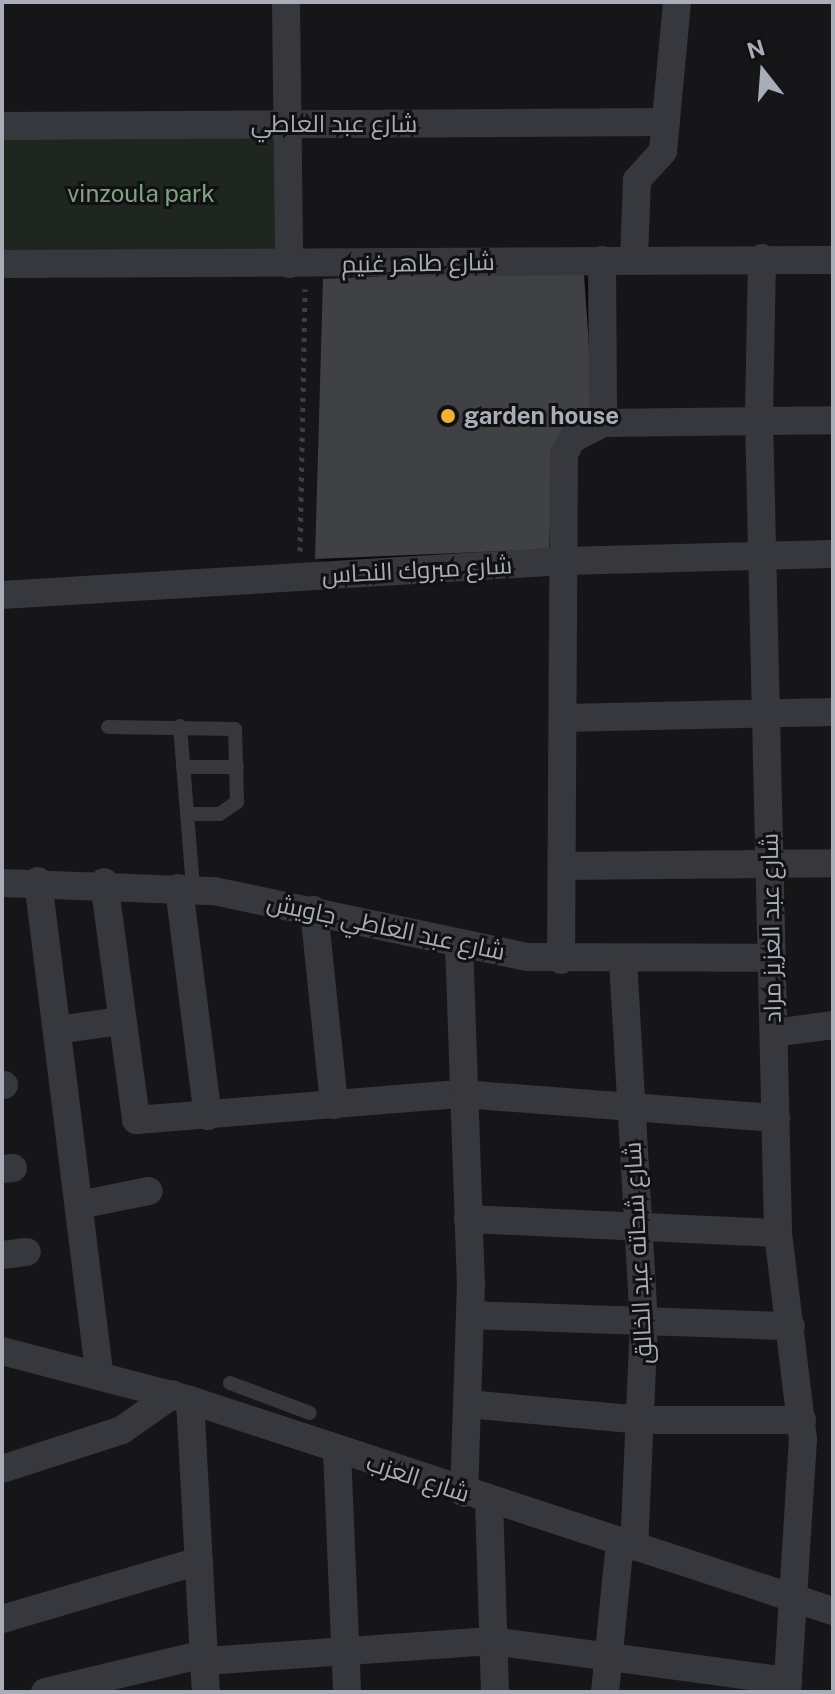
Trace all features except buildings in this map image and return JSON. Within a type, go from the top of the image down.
[{"type":"street","points":[[286,2],[286,124],[297,264]]},
{"type":"street","points":[[634,260],[637,180],[663,151],[677,2]]},
{"type":"street","name":"شارع عبد العاطي","points":[[2,126],[666,122]]},
{"type":"street","name":"شارع عبد العزيز مراد","points":[[762,258],[759,418],[778,1233],[802,1420],[788,1686]]},
{"type":"street","points":[[602,260],[603,423]]},
{"type":"street","name":"شارع طاهر غنيم","points":[[2,264],[833,260]]},
{"type":"street","points":[[561,960],[564,454],[572,439],[603,423],[759,418],[833,420]]},
{"type":"street","name":"شارع مبروك النحاس","points":[[2,595],[565,561],[833,554]]},
{"type":"street","points":[[564,718],[833,712]]},
{"type":"street","points":[[562,866],[833,863]]},
{"type":"street","points":[[38,881],[100,1376]]},
{"type":"street","points":[[104,882],[132,1113],[143,1121],[462,1094],[776,1118]]},
{"type":"street","name":"شارع عبد العاطي جاويش","points":[[2,883],[104,882],[186,888],[314,910],[459,943],[561,960],[772,958]]},
{"type":"street","points":[[186,888],[208,1116]]},
{"type":"street","points":[[314,910],[334,1105]]},
{"type":"street","points":[[459,943],[470,1315],[467,1404],[495,1692]]},
{"type":"street","name":"شارع شحاته عبد الخالق","points":[[605,1692],[606,1657],[627,1545],[642,1420],[644,1321],[623,960]]},
{"type":"street","points":[[57,1030],[121,1021]]},
{"type":"street","points":[[774,1033],[833,1025]]},
{"type":"street","points":[[79,1205],[149,1191]]},
{"type":"street","points":[[468,1219],[778,1233]]},
{"type":"street","points":[[470,1315],[791,1326]]},
{"type":"street","name":"شارع العزب","points":[[2,1351],[181,1397],[282,1417],[337,1451],[833,1611]]},
{"type":"street","points":[[2,1469],[122,1430],[181,1397],[199,1561],[206,1692]]},
{"type":"street","points":[[467,1404],[642,1420],[802,1420]]},
{"type":"street","points":[[337,1451],[347,1692]]},
{"type":"street","points":[[2,1619],[199,1561]]},
{"type":"street","points":[[45,1692],[205,1658],[346,1653],[492,1641],[788,1686]]},
{"type":"lane","points":[[180,726],[187,814],[186,888]]},
{"type":"lane","points":[[108,727],[231,726],[237,767],[233,808],[187,814]]},
{"type":"lane","points":[[183,767],[237,767]]},
{"type":"lane","points":[[230,1383],[282,1417],[310,1413]]},
{"type":"path","points":[[297,264],[300,577]]},
{"type":"green space","name":"vinzoula park","points":[[278,128],[280,259],[2,260],[2,129]]},
{"type":"place","name":"garden house","points":[[448,416]]}]
